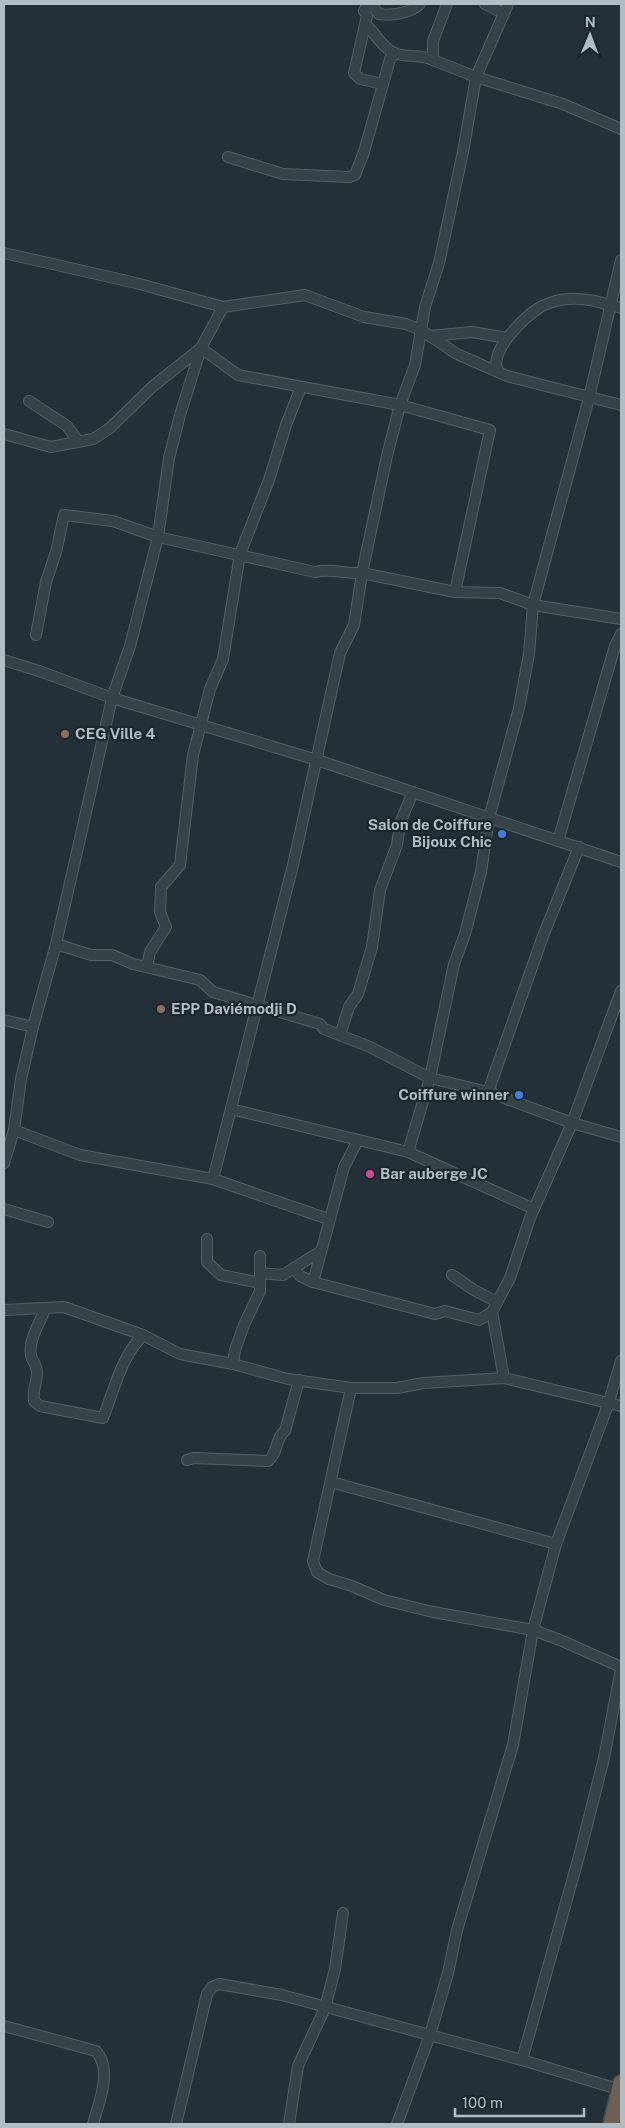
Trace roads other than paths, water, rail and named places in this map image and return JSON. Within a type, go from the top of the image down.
[{"type":"highway","points":[[611,2124],[621,2088]]},
{"type":"street","points":[[379,14],[370,4],[364,11],[366,20],[387,49],[395,53],[425,56],[476,77],[563,104],[621,129]]},
{"type":"street","points":[[366,20],[375,18],[379,14],[408,12],[420,4]]},
{"type":"street","points":[[433,60],[433,41],[447,4]]},
{"type":"street","points":[[213,1179],[258,1006],[317,760],[340,653],[354,625],[362,573],[400,405],[425,333],[425,307],[439,263],[463,152],[476,77],[505,8],[485,4]]},
{"type":"street","points":[[366,20],[354,73],[360,79],[382,84]]},
{"type":"street","points":[[228,157],[283,174],[349,177],[355,175],[364,152],[390,59],[395,53]]},
{"type":"street","points":[[4,253],[136,283],[224,307],[305,295],[364,317],[406,324],[425,333],[457,354],[498,372],[621,406]]},
{"type":"street","points":[[408,1152],[430,1078],[454,964],[465,934],[480,872],[489,818],[519,708],[529,654],[533,605],[589,398],[616,307],[621,260]]},
{"type":"street","points":[[498,372],[495,366],[497,357],[508,338],[523,321],[544,305],[568,299],[616,307]]},
{"type":"street","points":[[4,1163],[14,1130],[21,1079],[33,1027],[56,944],[112,698],[130,646],[158,537],[169,458],[201,348],[224,307]]},
{"type":"street","points":[[425,333],[472,332],[508,338]]},
{"type":"street","points":[[201,348],[238,375],[400,405],[490,430],[455,592]]},
{"type":"street","points":[[4,434],[52,447],[93,439],[110,428],[152,387],[201,348]]},
{"type":"street","points":[[147,968],[150,952],[166,928],[160,912],[161,887],[180,865],[193,755],[210,689],[223,659],[240,554],[269,480],[286,425],[301,386]]},
{"type":"street","points":[[29,401],[67,426],[78,441]]},
{"type":"street","points":[[36,635],[46,582],[56,552],[64,515],[112,521],[158,537],[240,554],[258,561],[315,572],[326,570],[347,574],[362,573],[424,584],[455,592],[500,593],[533,605],[621,619]]},
{"type":"street","points":[[558,841],[615,646],[621,634]]},
{"type":"street","points":[[4,660],[112,698],[317,760],[621,862]]},
{"type":"street","points":[[340,1035],[349,1008],[358,994],[372,947],[380,890],[397,845],[400,823],[413,792]]},
{"type":"street","points":[[488,1092],[543,936],[579,848]]},
{"type":"street","points":[[56,944],[90,955],[112,955],[147,968],[200,980],[213,992],[320,1024],[324,1029],[370,1047],[430,1078],[488,1092],[572,1123],[621,1137]]},
{"type":"street","points":[[294,1268],[300,1276],[313,1282],[436,1314],[445,1311],[479,1320],[492,1312],[510,1278],[534,1209],[572,1123],[621,992]]},
{"type":"street","points":[[4,1020],[33,1027]]},
{"type":"street","points":[[231,1109],[408,1152],[534,1209]]},
{"type":"street","points":[[14,1130],[80,1155],[213,1179],[328,1219]]},
{"type":"street","points":[[313,1282],[328,1219],[344,1166],[358,1140]]},
{"type":"street","points":[[4,1209],[48,1222]]},
{"type":"street","points":[[207,1239],[207,1262],[221,1275],[260,1278],[283,1276],[320,1251]]},
{"type":"street","points":[[234,1364],[235,1350],[260,1291],[260,1256]]},
{"type":"street","points":[[452,1274],[474,1290],[497,1302]]},
{"type":"street","points":[[4,1310],[45,1310],[64,1307],[143,1335],[180,1354],[234,1364],[299,1380],[351,1388],[397,1388],[422,1383],[504,1378],[621,1406]]},
{"type":"street","points":[[45,1310],[34,1336],[31,1355],[36,1363],[37,1374],[32,1388],[34,1401],[40,1406],[104,1418],[120,1368],[130,1348],[143,1335]]},
{"type":"street","points":[[492,1312],[504,1378]]},
{"type":"street","points":[[397,2124],[430,2035],[448,1973],[457,1930],[513,1745],[533,1630],[556,1544],[608,1403],[621,1361]]},
{"type":"street","points":[[187,1460],[194,1458],[268,1461],[272,1458],[280,1434],[284,1431],[299,1380]]},
{"type":"street","points":[[351,1388],[313,1561],[317,1572],[329,1579],[352,1586],[384,1600],[433,1612],[533,1630],[560,1640],[621,1668],[604,1758],[581,1849],[522,2060]]},
{"type":"street","points":[[331,1482],[556,1544]]},
{"type":"street","points":[[288,2124],[298,2066],[325,2008],[336,1968],[343,1913]]},
{"type":"street","points":[[176,2124],[200,2020],[212,1987],[219,1984],[237,1985],[282,1995],[621,2088]]},
{"type":"street","points":[[4,2026],[96,2052],[101,2057],[105,2072],[94,2124]]},
{"type":"place","name":"CEG Ville 4","points":[[65,734]]},
{"type":"place","name":"Salon de Coiffure Bijoux Chic","points":[[502,834]]},
{"type":"place","name":"EPP Daviémodji D","points":[[161,1009]]},
{"type":"place","name":"Coiffure winner","points":[[519,1095]]},
{"type":"place","name":"Bar auberge JC","points":[[370,1174]]}]
